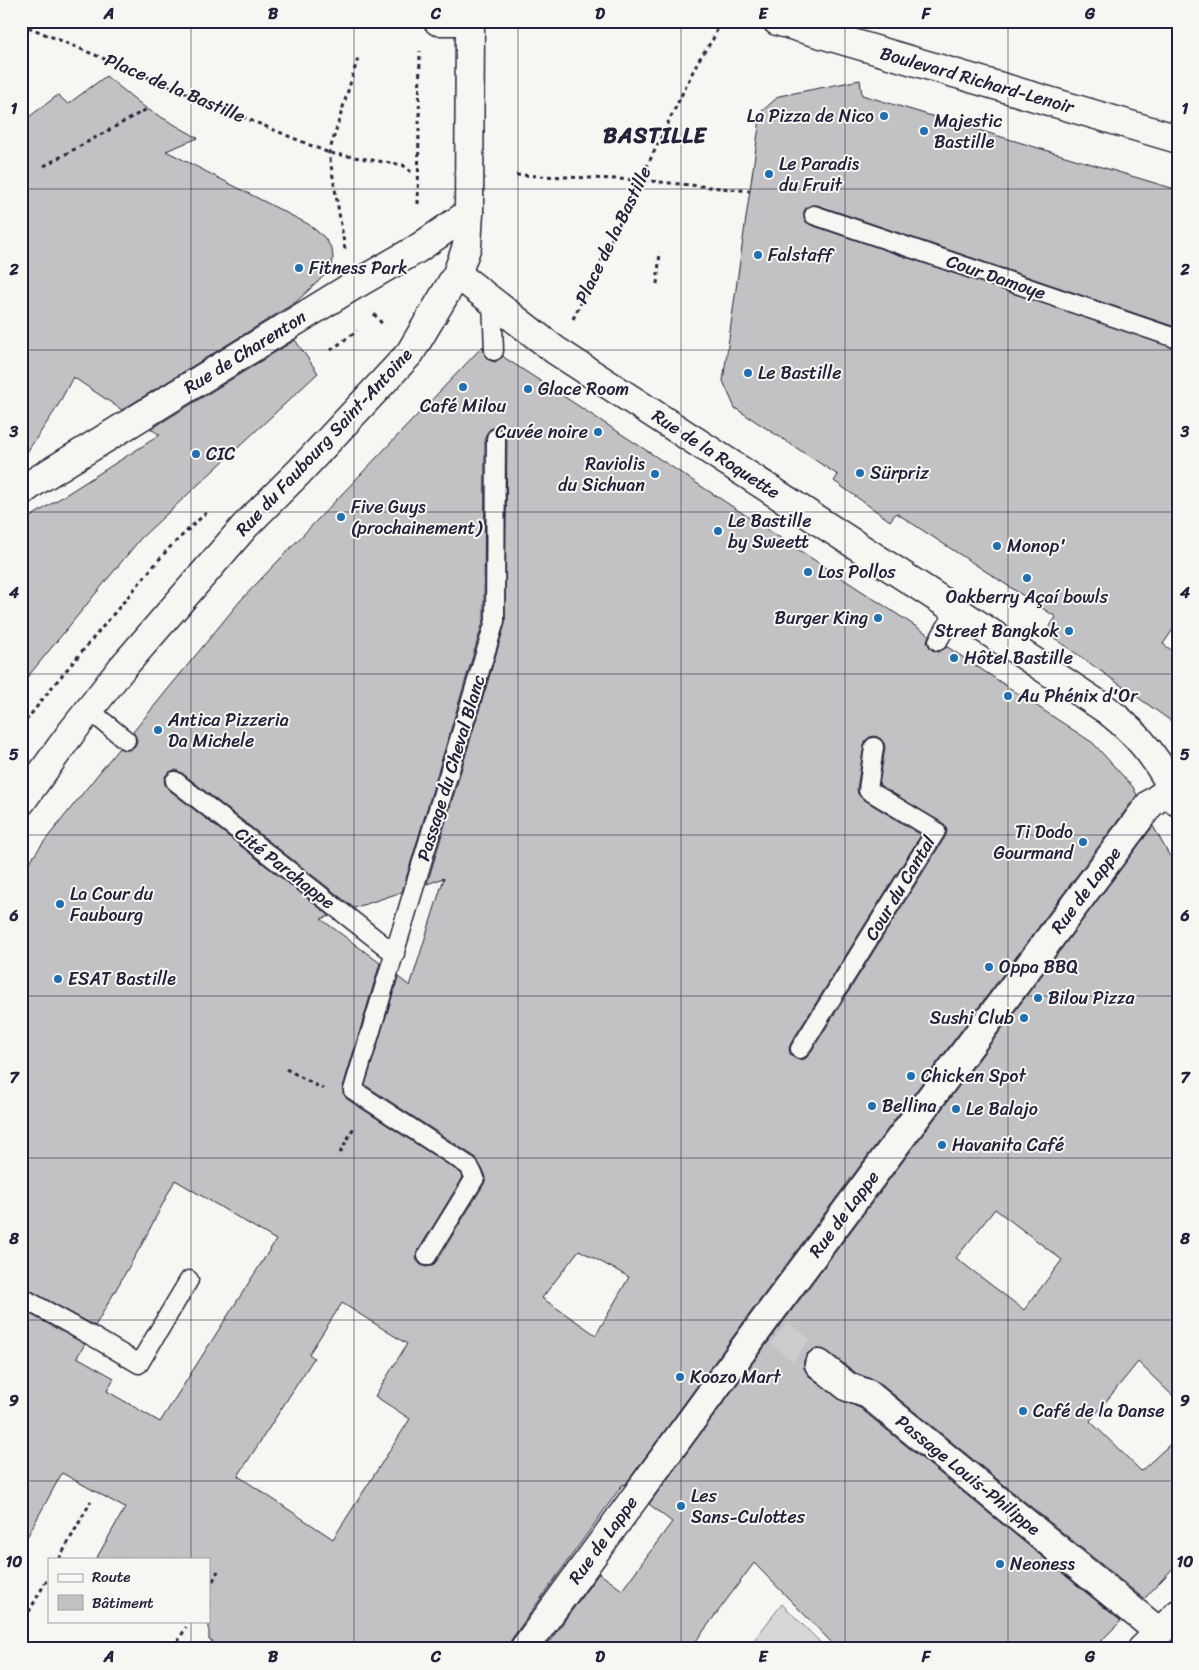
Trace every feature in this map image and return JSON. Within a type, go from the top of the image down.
[{"type":"street","points":[[438,21],[468,21]]},
{"type":"street","name":"Rue du Faubourg Saint-Antoine","points":[[21,802],[122,668],[244,526],[299,472],[410,353],[457,274],[467,246],[469,213],[468,21]]},
{"type":"street","name":"Boulevard Richard-Lenoir","points":[[777,21],[1178,140]]},
{"type":"street","name":"Rue de Charenton","points":[[21,492],[351,287],[417,249],[469,213]]},
{"type":"street","name":"Rue de la Roquette","points":[[457,274],[555,350],[1107,710],[1142,741],[1160,764],[1176,792]]},
{"type":"street","name":"Rue de Lappe","points":[[524,1649],[771,1327],[1150,804],[1176,792]]},
{"type":"street","name":"Passage Louis-Philippe","points":[[819,1364],[848,1387],[868,1394],[1160,1631]]},
{"type":"lane","name":"Cour Damoye","points":[[814,215],[1178,339]]},
{"type":"lane","points":[[492,301],[494,351]]},
{"type":"lane","name":"Passage du Cheval Blanc","points":[[353,1090],[495,621],[496,438]]},
{"type":"lane","points":[[938,641],[956,610]]},
{"type":"lane","points":[[89,710],[126,740]]},
{"type":"lane","name":"Cour du Cantal","points":[[800,1049],[936,831],[868,790],[874,746]]},
{"type":"lane","name":"Cité Parchappe","points":[[175,781],[395,954]]},
{"type":"lane","points":[[353,1090],[469,1166],[475,1178],[427,1256]]},
{"type":"lane","points":[[21,1298],[97,1339],[138,1364],[189,1280]]},
{"type":"path","name":"Place de la Bastille","points":[[21,24],[329,152],[402,166],[411,172]]},
{"type":"path","name":"Place de la Bastille","points":[[572,321],[698,61],[713,39],[719,25]]},
{"type":"path","points":[[418,197],[420,50]]},
{"type":"path","points":[[346,252],[329,152],[358,58]]},
{"type":"path","points":[[44,166],[147,109]]},
{"type":"path","points":[[516,175],[640,180],[750,191]]},
{"type":"path","points":[[657,284],[660,252]]},
{"type":"path","points":[[331,350],[357,331]]},
{"type":"path","points":[[286,1069],[329,1092],[353,1090]]},
{"type":"path","points":[[60,1558],[91,1501]]},
{"type":"path","points":[[210,1586],[218,1571]]},
{"type":"path","points":[[21,1626],[48,1578]]},
{"type":"path","points":[[174,1649],[186,1627]]},
{"type":"shaded area","points":[[782,1604],[827,1649],[747,1649]]},
{"type":"building","points":[[106,76],[147,109],[198,138],[166,151],[308,224],[324,237],[332,249],[332,265],[327,273],[296,302],[122,410],[73,377],[56,409],[21,461],[21,123],[58,95],[68,104]]},
{"type":"building","points":[[860,80],[862,95],[1178,190],[1178,328],[817,205],[807,207],[804,211],[804,217],[806,222],[811,225],[1178,349],[1178,622],[1163,644],[1178,655],[1178,726],[1046,632],[1056,617],[896,513],[890,521],[834,481],[838,475],[735,408],[723,381],[761,112],[779,96]]},
{"type":"building","points":[[295,340],[318,373],[141,538],[21,685],[21,523],[160,435],[151,429]]},
{"type":"building","points":[[483,346],[485,356],[489,360],[495,362],[503,356],[929,635],[927,641],[932,650],[938,652],[947,647],[949,648],[1093,743],[1133,787],[1137,795],[751,1312],[625,1485],[623,1484],[511,1640],[509,1649],[225,1649],[209,1640],[210,1558],[97,1558],[125,1508],[62,1473],[21,1548],[21,1309],[85,1344],[77,1357],[114,1378],[107,1391],[160,1422],[276,1240],[175,1180],[142,1244],[95,1326],[21,1286],[21,874],[43,843],[119,748],[129,750],[135,746],[137,741],[133,732],[240,601]],"holes":[[[497,427],[505,432],[507,438],[505,624],[427,884],[444,878],[410,986],[398,977],[365,1085],[475,1157],[485,1174],[484,1184],[436,1262],[432,1266],[426,1267],[417,1261],[418,1251],[463,1177],[461,1173],[347,1099],[343,1093],[343,1087],[380,963],[321,919],[330,916],[168,789],[164,780],[171,771],[176,770],[182,773],[354,908],[402,892],[484,619],[485,438],[490,429]],[[875,736],[881,739],[885,748],[879,785],[941,822],[946,826],[947,832],[809,1055],[805,1059],[799,1060],[790,1054],[789,1048],[791,1043],[921,835],[858,794],[857,789],[864,745],[866,740]],[[579,1250],[629,1277],[596,1335],[542,1298]],[[342,1303],[407,1344],[375,1396],[410,1419],[333,1539],[238,1476],[314,1358],[309,1354]]]},
{"type":"building","points":[[1153,826],[1178,871],[1178,1401],[1138,1362],[1090,1421],[1141,1471],[1178,1437],[1178,1563],[1144,1599],[878,1382],[856,1373],[828,1352],[822,1349],[814,1349],[807,1354],[804,1361],[804,1369],[809,1376],[839,1399],[860,1408],[1121,1621],[1093,1649],[838,1649],[754,1563],[690,1649],[544,1649],[599,1573],[622,1590],[672,1522],[649,1504]],"holes":[[[995,1209],[1062,1260],[1024,1310],[956,1258]]]},
{"type":"tunnel","points":[[779,1333],[819,1364]]},
{"type":"place","name":"La Pizza de Nico","points":[[884,116]]},
{"type":"place","name":"Majestic Bastille","points":[[924,131]]},
{"type":"place","name":"Le Paradis du Fruit","points":[[769,174]]},
{"type":"place","name":"Falstaff","points":[[758,255]]},
{"type":"place","name":"Fitness Park","points":[[299,268]]},
{"type":"place","name":"Le Bastille","points":[[748,373]]},
{"type":"place","name":"Café Milou","points":[[463,387]]},
{"type":"place","name":"Glace Room","points":[[528,389]]},
{"type":"place","name":"Cuvée noire","points":[[598,432]]},
{"type":"place","name":"CIC","points":[[196,454]]},
{"type":"place","name":"Sürpriz","points":[[860,473]]},
{"type":"place","name":"Raviolis du Sichuan","points":[[655,474]]},
{"type":"place","name":"Five Guys (prochainement)","points":[[341,517]]},
{"type":"place","name":"Le Bastille by Sweett","points":[[718,531]]},
{"type":"place","name":"Monop'","points":[[997,546]]},
{"type":"place","name":"Los Pollos","points":[[808,572]]},
{"type":"place","name":"Oakberry Açaí bowls","points":[[1027,578]]},
{"type":"place","name":"Burger King","points":[[878,618]]},
{"type":"place","name":"Street Bangkok","points":[[1069,631]]},
{"type":"place","name":"Hôtel Bastille","points":[[954,658]]},
{"type":"place","name":"Au Phénix d'Or","points":[[1008,696]]},
{"type":"place","name":"Antica Pizzeria Da Michele","points":[[158,730]]},
{"type":"place","name":"Ti Dodo Gourmand","points":[[1083,842]]},
{"type":"place","name":"La Cour du Faubourg","points":[[60,904]]},
{"type":"place","name":"Oppa BBQ","points":[[989,967]]},
{"type":"place","name":"ESAT Bastille","points":[[58,979]]},
{"type":"place","name":"Bilou Pizza","points":[[1038,998]]},
{"type":"place","name":"Sushi Club","points":[[1024,1018]]},
{"type":"place","name":"Chicken Spot","points":[[911,1076]]},
{"type":"place","name":"Bellina","points":[[872,1106]]},
{"type":"place","name":"Le Balajo","points":[[956,1109]]},
{"type":"place","name":"Havanita Café","points":[[942,1145]]},
{"type":"place","name":"Koozo Mart","points":[[680,1377]]},
{"type":"place","name":"Café de la Danse","points":[[1023,1411]]},
{"type":"place","name":"Les Sans-Culottes","points":[[681,1506]]},
{"type":"place","name":"Neoness","points":[[1000,1564]]},
{"type":"district","name":"BASTILLE","points":[[655,135]]}]
